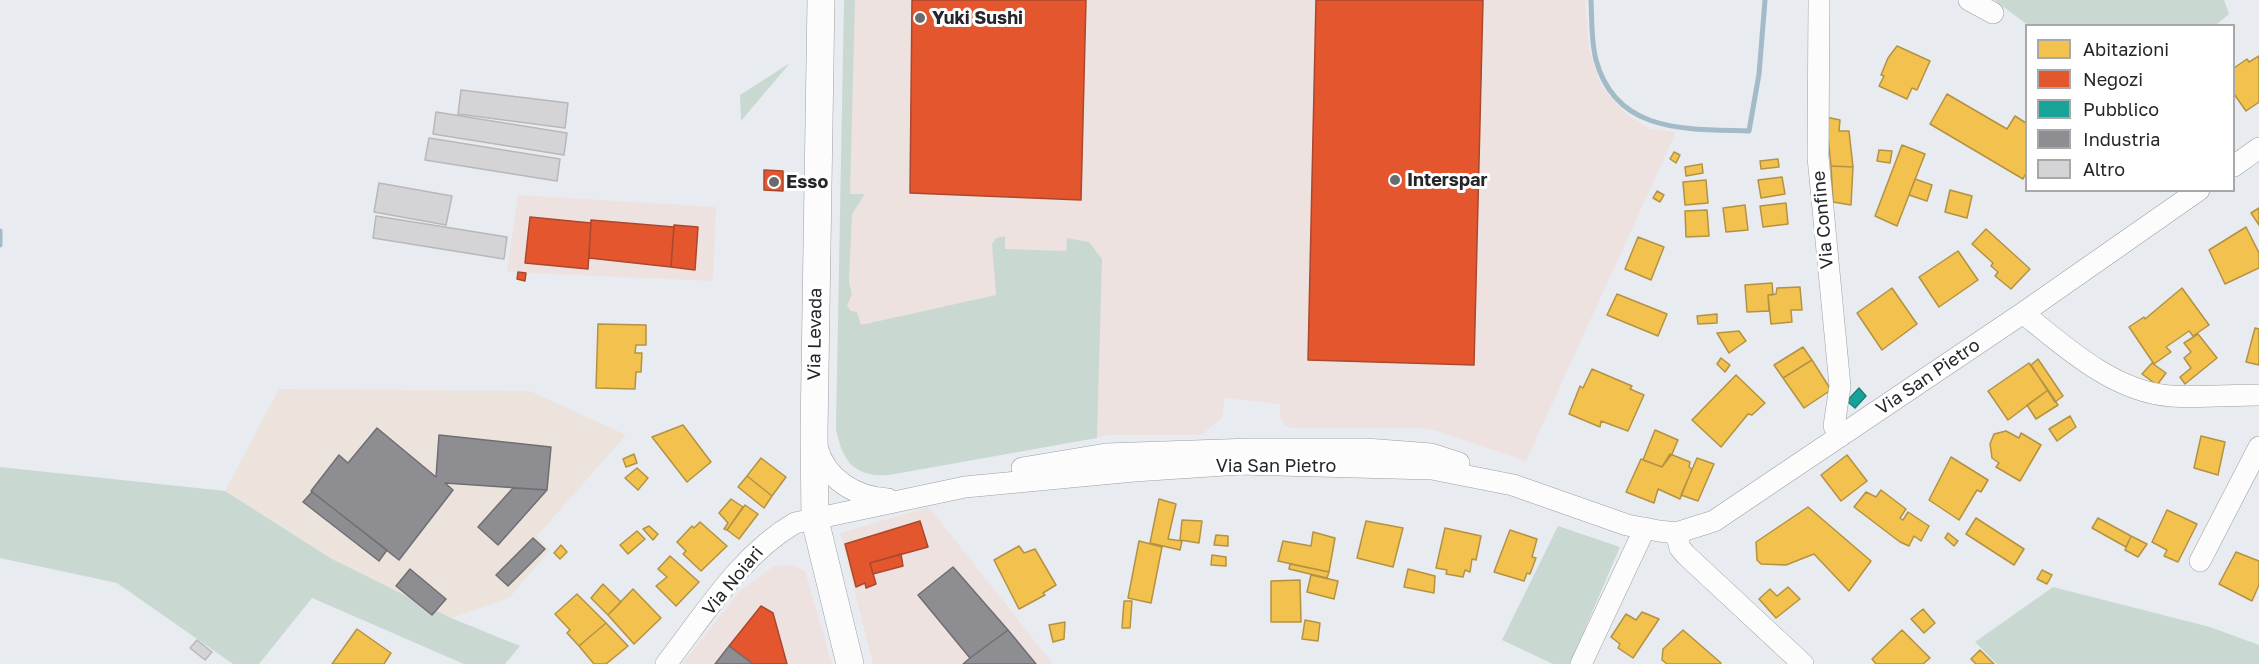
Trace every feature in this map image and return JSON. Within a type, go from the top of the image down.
[{"type":"main road","name":"Via Levada","points":[[821,0],[814,432],[815,520],[850,664]]},
{"type":"street","name":"Via Confine","points":[[1819,0],[1818,157],[1840,386],[1834,426],[1841,436]]},
{"type":"street","points":[[1969,0],[1993,13]]},
{"type":"street","points":[[2235,165],[2259,148]]},
{"type":"street","name":"Via San Pietro","points":[[900,500],[965,487],[1023,468],[1107,454],[1252,448],[1366,449],[1431,454],[1474,467],[1513,485],[1627,525],[1676,533],[1714,521],[2023,313],[2196,192]]},
{"type":"street","points":[[2023,313],[2083,360],[2128,386],[2169,396],[2259,395]]},
{"type":"street","points":[[814,432],[821,462],[831,475],[862,494],[900,500]]},
{"type":"street","points":[[2200,561],[2259,447]]},
{"type":"street","points":[[815,520],[900,500]]},
{"type":"street","name":"Via Noiari","points":[[666,664],[752,555],[771,537],[795,523],[815,520]]},
{"type":"street","points":[[1581,664],[1645,528]]},
{"type":"street","points":[[1676,533],[1680,548],[1686,555],[1802,664]]},
{"type":"shaded area","points":[[844,0],[1585,0],[1589,50],[1601,86],[1626,114],[1650,129],[1676,132],[1526,461],[1434,430],[1294,428],[1285,426],[1280,417],[1280,404],[1225,398],[1222,418],[1201,435],[1110,435],[876,476],[861,472],[849,464],[840,448],[836,429]]},
{"type":"shaded area","points":[[844,0],[855,0],[850,194],[865,194],[852,214],[849,282],[852,294],[847,306],[851,311],[857,312],[861,325],[996,295],[992,244],[996,238],[1005,236],[1005,249],[1066,251],[1067,238],[1089,242],[1102,259],[1097,438],[889,475],[877,475],[858,470],[846,458],[836,429]]},
{"type":"shaded area","points":[[1994,0],[2224,0],[2229,14],[2217,24],[2027,24]]},
{"type":"shaded area","points":[[790,63],[741,121],[740,95]]},
{"type":"shaded area","points":[[518,195],[716,207],[713,281],[507,272]]},
{"type":"shaded area","points":[[279,389],[530,391],[626,435],[537,536],[549,551],[509,598],[451,618],[332,559],[225,491]]},
{"type":"shaded area","points":[[0,467],[225,491],[332,559],[451,618],[520,646],[505,664],[464,664],[312,598],[259,664],[233,664],[117,583],[0,558]]},
{"type":"shaded area","points":[[929,507],[1053,664],[873,664],[840,533]]},
{"type":"shaded area","points":[[1558,526],[1620,547],[1570,664],[1553,664],[1502,640]]},
{"type":"shaded area","points":[[792,565],[805,571],[832,664],[682,664],[740,591],[774,566]]},
{"type":"shaded area","points":[[2053,587],[2210,627],[2259,645],[2259,664],[1997,664],[1975,642]]},
{"type":"building: Abitazioni","points":[[1897,46],[1930,61],[1917,90],[1912,88],[1907,99],[1879,86],[1888,58]]},
{"type":"building: Abitazioni","points":[[2259,56],[2259,102],[2246,111],[2235,95],[2235,67],[2247,59],[2249,62]]},
{"type":"building: Abitazioni","points":[[1947,94],[2007,129],[2015,116],[2025,122],[2025,175],[2023,179],[1930,124]]},
{"type":"building: Abitazioni","points":[[1826,117],[1840,120],[1839,131],[1849,131],[1853,167],[1831,166]]},
{"type":"building: Abitazioni","points":[[1902,145],[1925,154],[1897,226],[1875,216]]},
{"type":"building: Abitazioni","points":[[1879,150],[1892,151],[1890,163],[1877,161]]},
{"type":"building: Abitazioni","points":[[1674,152],[1680,155],[1676,163],[1670,159]]},
{"type":"building: Abitazioni","points":[[1778,159],[1779,167],[1761,169],[1760,161]]},
{"type":"building: Abitazioni","points":[[1702,164],[1703,173],[1686,176],[1685,167]]},
{"type":"building: Abitazioni","points":[[1831,166],[1853,167],[1851,205],[1833,202]]},
{"type":"building: Abitazioni","points":[[1782,177],[1785,194],[1761,198],[1758,180]]},
{"type":"building: Abitazioni","points":[[1915,179],[1932,185],[1927,201],[1909,195]]},
{"type":"building: Abitazioni","points":[[1706,180],[1708,203],[1685,205],[1683,182]]},
{"type":"building: Abitazioni","points":[[1950,190],[1972,196],[1967,218],[1945,212]]},
{"type":"building: Abitazioni","points":[[1657,191],[1664,195],[1660,202],[1653,198]]},
{"type":"building: Abitazioni","points":[[1786,203],[1788,224],[1763,227],[1760,206]]},
{"type":"building: Abitazioni","points":[[1745,205],[1748,230],[1726,232],[1723,208]]},
{"type":"building: Abitazioni","points":[[2259,208],[2259,225],[2251,213]]},
{"type":"building: Abitazioni","points":[[1707,210],[1709,236],[1686,237],[1685,211]]},
{"type":"building: Abitazioni","points":[[2246,227],[2259,253],[2259,268],[2225,284],[2209,250]]},
{"type":"building: Abitazioni","points":[[1986,229],[2030,269],[2011,289],[1995,276],[1998,272],[1991,266],[1993,263],[1972,244]]},
{"type":"building: Abitazioni","points":[[1638,237],[1664,247],[1651,280],[1625,269]]},
{"type":"building: Abitazioni","points":[[1958,251],[1978,280],[1939,307],[1919,277]]},
{"type":"building: Abitazioni","points":[[1772,283],[1773,295],[1768,295],[1769,311],[1747,312],[1745,285]]},
{"type":"building: Abitazioni","points":[[1800,287],[1802,310],[1791,310],[1792,322],[1771,324],[1768,295],[1776,294],[1777,288]]},
{"type":"building: Abitazioni","points":[[1892,288],[1917,324],[1882,350],[1857,313]]},
{"type":"building: Abitazioni","points":[[2182,288],[2209,325],[2193,336],[2189,331],[2166,347],[2171,352],[2154,364],[2129,327],[2144,317],[2145,319]]},
{"type":"building: Abitazioni","points":[[1617,294],[1667,314],[1658,336],[1607,315]]},
{"type":"building: Abitazioni","points":[[1717,314],[1717,323],[1698,324],[1697,316]]},
{"type":"building: Abitazioni","points":[[598,324],[646,325],[646,345],[636,345],[635,353],[642,353],[641,372],[636,372],[635,389],[596,388]]},
{"type":"building: Abitazioni","points":[[2255,328],[2259,329],[2259,365],[2246,362]]},
{"type":"building: Abitazioni","points":[[1739,331],[1746,341],[1729,353],[1717,333]]},
{"type":"building: Abitazioni","points":[[2198,334],[2217,358],[2185,384],[2180,377],[2191,368],[2184,358],[2191,352],[2184,343]]},
{"type":"building: Abitazioni","points":[[1803,347],[1812,360],[1783,378],[1774,365]]},
{"type":"building: Abitazioni","points":[[1721,358],[1730,365],[1725,372],[1717,364]]},
{"type":"building: Abitazioni","points":[[2038,359],[2063,396],[2055,402],[2031,365]]},
{"type":"building: Abitazioni","points":[[1812,360],[1831,390],[1804,408],[1783,378]]},
{"type":"building: Abitazioni","points":[[2029,363],[2048,390],[2008,420],[1988,391]]},
{"type":"building: Abitazioni","points":[[2152,363],[2166,373],[2157,385],[2142,374]]},
{"type":"building: Abitazioni","points":[[1592,369],[1632,386],[1630,389],[1644,395],[1628,431],[1601,421],[1600,427],[1569,414],[1580,386],[1583,388]]},
{"type":"building: Abitazioni","points":[[1736,375],[1765,403],[1752,415],[1748,414],[1721,447],[1692,420]]},
{"type":"building: Abitazioni","points":[[2048,390],[2058,405],[2036,419],[2027,405]]},
{"type":"building: Abitazioni","points":[[2070,416],[2076,427],[2057,441],[2049,429]]},
{"type":"building: Abitazioni","points":[[683,425],[711,462],[687,482],[652,437]]},
{"type":"building: Abitazioni","points":[[1655,430],[1678,440],[1672,454],[1662,467],[1643,460]]},
{"type":"building: Abitazioni","points":[[2006,431],[2019,438],[2021,433],[2041,445],[2020,481],[1996,467],[1999,463],[1992,458],[1990,444],[1994,434]]},
{"type":"building: Abitazioni","points":[[2201,436],[2225,442],[2218,475],[2194,468]]},
{"type":"building: Abitazioni","points":[[634,454],[637,463],[626,467],[623,459]]},
{"type":"building: Abitazioni","points":[[1670,454],[1690,462],[1689,467],[1692,469],[1680,499],[1658,489],[1654,503],[1626,492],[1641,459],[1662,467]]},
{"type":"building: Abitazioni","points":[[1847,455],[1867,481],[1841,501],[1821,475]]},
{"type":"building: Abitazioni","points":[[1951,457],[1988,480],[1981,492],[1977,490],[1959,520],[1929,500]]},
{"type":"building: Abitazioni","points":[[761,458],[786,477],[772,496],[747,476]]},
{"type":"building: Abitazioni","points":[[1697,458],[1714,464],[1698,501],[1681,495]]},
{"type":"building: Abitazioni","points":[[637,468],[648,478],[638,490],[625,478]]},
{"type":"building: Abitazioni","points":[[747,476],[772,496],[764,508],[738,487]]},
{"type":"building: Abitazioni","points":[[1881,490],[1906,509],[1900,518],[1903,520],[1908,512],[1929,526],[1921,541],[1914,536],[1909,546],[1900,542],[1854,507],[1866,492],[1876,497]]},
{"type":"building: Abitazioni","points":[[731,499],[743,507],[727,530],[724,529],[728,523],[719,513]]},
{"type":"building: Abitazioni","points":[[1159,499],[1176,504],[1168,539],[1182,541],[1180,550],[1150,543]]},
{"type":"building: Abitazioni","points":[[745,505],[758,514],[739,539],[727,530]]},
{"type":"building: Abitazioni","points":[[1808,507],[1871,561],[1849,591],[1814,554],[1786,565],[1761,564],[1757,560],[1756,542]]},
{"type":"building: Abitazioni","points":[[2167,510],[2197,524],[2178,562],[2164,556],[2167,550],[2152,542]]},
{"type":"building: Abitazioni","points":[[1976,518],[2024,549],[2014,565],[1966,534]]},
{"type":"building: Abitazioni","points":[[2098,518],[2131,536],[2126,547],[2092,528]]},
{"type":"building: Abitazioni","points":[[1182,520],[1202,521],[1199,543],[1180,540]]},
{"type":"building: Abitazioni","points":[[1366,521],[1403,528],[1393,567],[1357,558]]},
{"type":"building: Abitazioni","points":[[700,522],[727,546],[701,571],[683,554],[686,551],[677,542],[692,526],[694,528]]},
{"type":"building: Abitazioni","points":[[649,526],[658,534],[653,540],[643,529]]},
{"type":"building: Abitazioni","points":[[1445,528],[1481,536],[1476,560],[1472,559],[1470,572],[1465,570],[1463,577],[1446,574],[1447,570],[1436,568]]},
{"type":"building: Abitazioni","points":[[1510,530],[1537,539],[1532,557],[1536,558],[1530,574],[1527,573],[1524,581],[1494,572]]},
{"type":"building: Abitazioni","points":[[637,531],[645,539],[628,554],[620,545]]},
{"type":"building: Abitazioni","points":[[1313,532],[1335,538],[1329,572],[1278,561],[1283,541],[1311,546]]},
{"type":"building: Abitazioni","points":[[1948,533],[1958,541],[1954,546],[1945,538]]},
{"type":"building: Abitazioni","points":[[1216,535],[1228,536],[1228,546],[1214,545]]},
{"type":"building: Abitazioni","points":[[2131,536],[2147,544],[2138,557],[2125,550]]},
{"type":"building: Abitazioni","points":[[1139,541],[1162,547],[1151,603],[1128,598]]},
{"type":"building: Abitazioni","points":[[561,545],[567,552],[560,559],[554,553]]},
{"type":"building: Abitazioni","points":[[1019,546],[1024,553],[1035,549],[1056,585],[1043,593],[1045,595],[1019,609],[994,560]]},
{"type":"building: Abitazioni","points":[[2236,552],[2259,561],[2259,585],[2252,601],[2219,584]]},
{"type":"building: Abitazioni","points":[[1212,555],[1226,557],[1226,566],[1211,565]]},
{"type":"building: Abitazioni","points":[[670,556],[699,582],[676,606],[656,586],[667,577],[658,569]]},
{"type":"building: Abitazioni","points":[[1290,564],[1329,572],[1327,578],[1289,569]]},
{"type":"building: Abitazioni","points":[[1408,569],[1435,576],[1434,593],[1404,587]]},
{"type":"building: Abitazioni","points":[[2042,570],[2052,575],[2047,584],[2037,579]]},
{"type":"building: Abitazioni","points":[[1311,575],[1338,581],[1334,599],[1307,592]]},
{"type":"building: Abitazioni","points":[[1300,580],[1301,622],[1271,622],[1271,581]]},
{"type":"building: Abitazioni","points":[[603,584],[621,602],[608,615],[591,598]]},
{"type":"building: Abitazioni","points":[[1788,587],[1800,599],[1776,618],[1759,599],[1770,589],[1777,596]]},
{"type":"building: Abitazioni","points":[[633,589],[661,618],[634,644],[608,615]]},
{"type":"building: Abitazioni","points":[[577,594],[606,623],[579,646],[567,633],[570,630],[555,614]]},
{"type":"building: Abitazioni","points":[[1124,601],[1132,601],[1130,628],[1122,628]]},
{"type":"building: Abitazioni","points":[[1923,609],[1935,623],[1924,633],[1911,619]]},
{"type":"building: Abitazioni","points":[[1642,612],[1659,619],[1633,658],[1618,648],[1620,644],[1611,637],[1626,614],[1636,620]]},
{"type":"building: Abitazioni","points":[[1305,620],[1320,623],[1318,641],[1302,639]]},
{"type":"building: Abitazioni","points":[[1065,622],[1064,639],[1053,642],[1049,625]]},
{"type":"building: Abitazioni","points":[[606,623],[628,646],[606,664],[594,664],[579,646]]},
{"type":"building: Abitazioni","points":[[357,629],[391,653],[384,664],[332,664]]},
{"type":"building: Abitazioni","points":[[1683,630],[1721,663],[1667,664],[1662,660],[1663,649]]},
{"type":"building: Abitazioni","points":[[1902,630],[1930,658],[1923,664],[1876,664],[1872,659]]},
{"type":"building: Abitazioni","points":[[1980,650],[1994,664],[1976,664],[1971,659]]},
{"type":"building: Negozi","points":[[912,0],[1086,0],[1081,200],[910,193]]},
{"type":"building: Negozi","name":"Interspar","points":[[1316,0],[1483,0],[1474,365],[1308,360]]},
{"type":"building: Negozi","points":[[764,170],[783,171],[783,191],[764,190]]},
{"type":"building: Negozi","points":[[530,217],[591,223],[588,269],[525,263]]},
{"type":"building: Negozi","points":[[591,220],[674,227],[671,267],[589,258]]},
{"type":"building: Negozi","points":[[674,225],[698,227],[695,270],[671,267]]},
{"type":"building: Negozi","points":[[518,272],[526,273],[525,281],[517,279]]},
{"type":"building: Negozi","points":[[920,521],[928,547],[870,563],[876,584],[866,588],[865,583],[856,587],[845,544]]},
{"type":"building: Negozi","points":[[901,554],[903,566],[873,574],[870,563]]},
{"type":"building: Negozi","points":[[761,606],[773,613],[787,664],[753,664],[729,646]]},
{"type":"building: Pubblico","points":[[1859,388],[1866,396],[1855,408],[1847,401]]},
{"type":"building: Industria","points":[[377,428],[436,477],[439,435],[551,447],[547,490],[445,483],[453,490],[399,560],[311,491],[339,455],[348,463]]},
{"type":"building: Industria","points":[[513,488],[547,490],[498,545],[478,527]]},
{"type":"building: Industria","points":[[312,492],[387,550],[379,561],[303,502]]},
{"type":"building: Industria","points":[[533,538],[545,549],[508,586],[496,575]]},
{"type":"building: Industria","points":[[953,567],[1008,630],[970,658],[918,595]]},
{"type":"building: Industria","points":[[410,569],[446,599],[432,615],[396,586]]},
{"type":"building: Industria","points":[[1008,630],[1036,664],[963,664],[970,658]]},
{"type":"building: Industria","points":[[729,646],[753,664],[715,664]]},
{"type":"building: Altro","points":[[461,90],[568,103],[565,128],[458,114]]},
{"type":"building: Altro","points":[[436,112],[567,133],[564,155],[433,134]]},
{"type":"building: Altro","points":[[429,138],[560,159],[557,181],[425,160]]},
{"type":"building: Altro","points":[[379,183],[452,196],[446,225],[374,212]]},
{"type":"building: Altro","points":[[376,216],[507,237],[504,259],[373,238]]},
{"type":"building: Altro","points":[[197,640],[212,652],[205,660],[190,648]]},
{"type":"waterway","points":[[1591,0],[1594,53],[1606,84],[1620,102],[1637,114],[1679,127],[1749,131],[1759,74],[1765,0]]},
{"type":"waterway","points":[[0,231],[0,245]]},
{"type":"place","name":"Yuki Sushi","points":[[920,18]]},
{"type":"place","name":"Interspar","points":[[1395,180]]},
{"type":"place","name":"Esso","points":[[774,182]]}]
